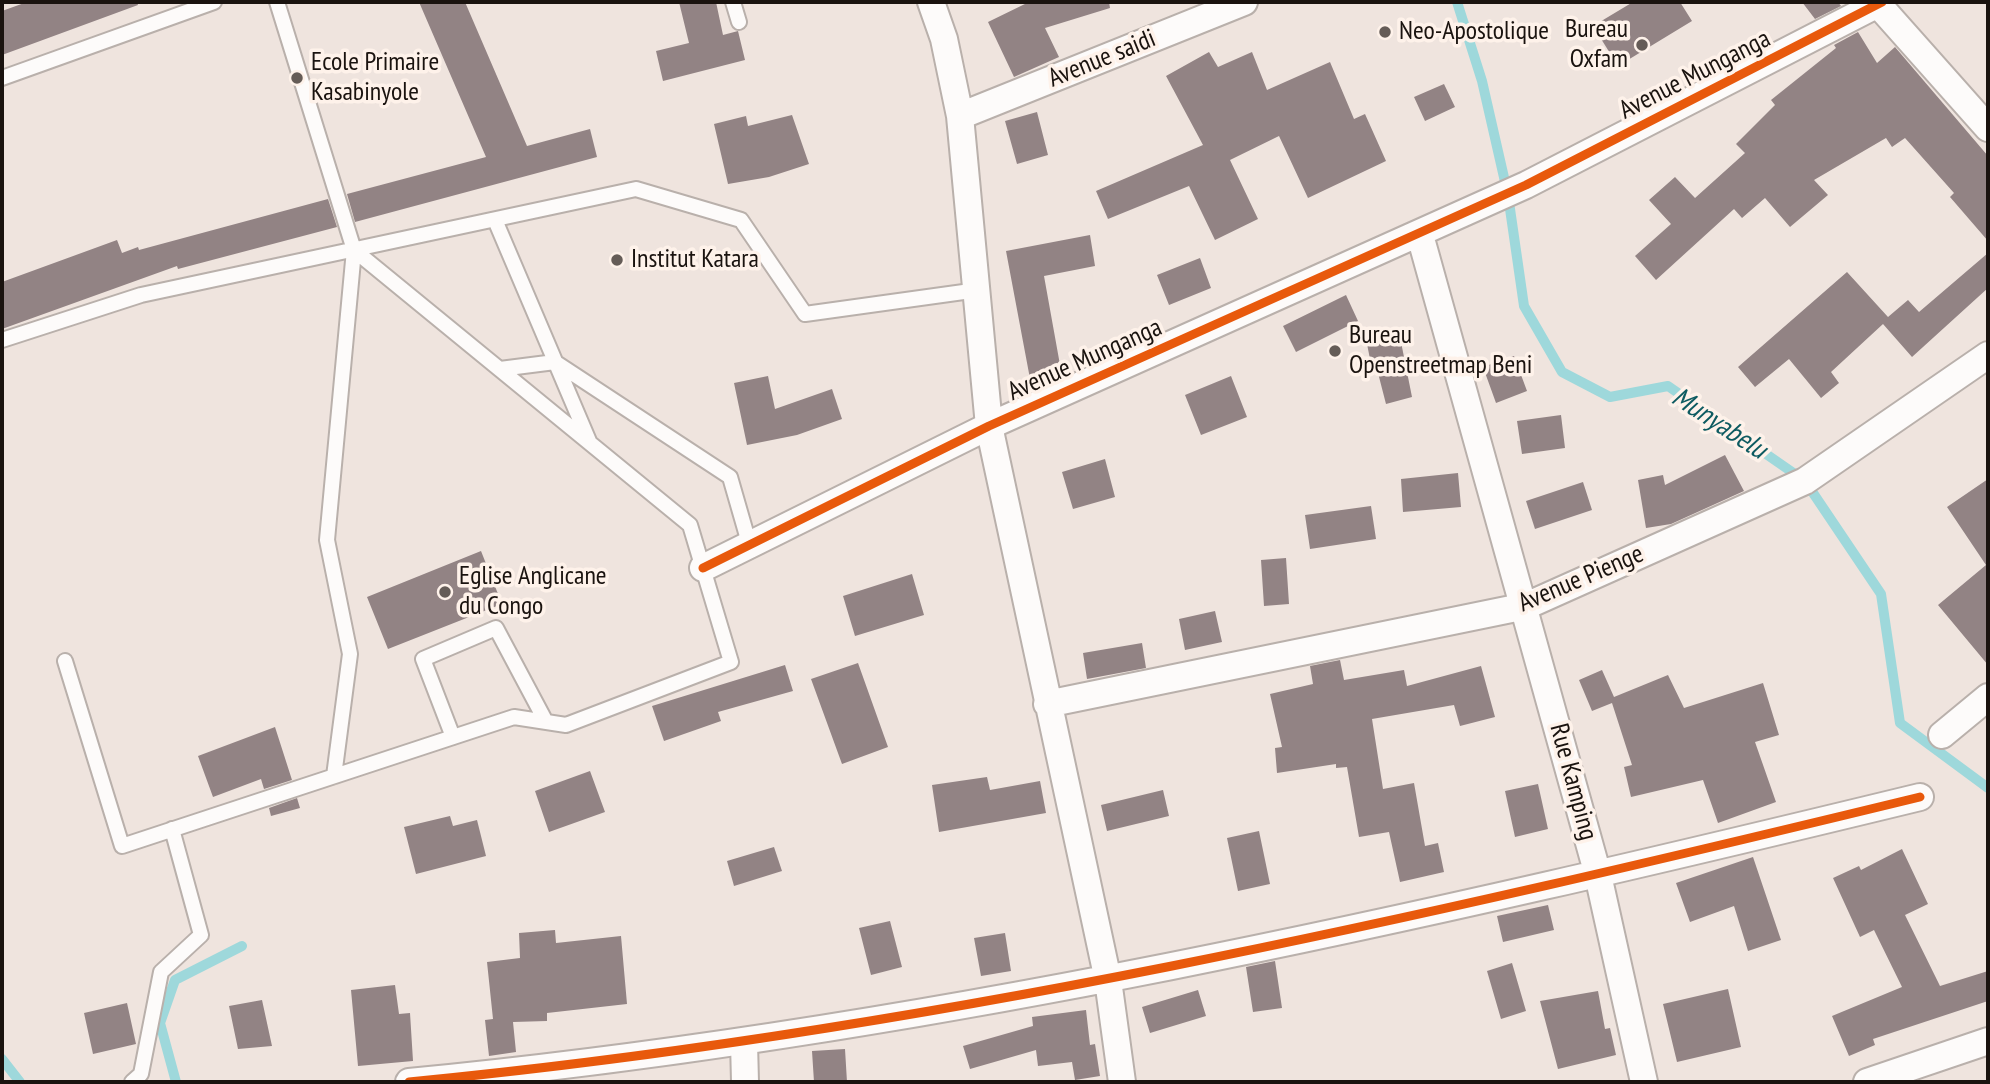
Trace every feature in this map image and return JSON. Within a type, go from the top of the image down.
[{"type":"street","points":[[931,2],[944,39],[960,116],[989,426],[1108,980],[1122,1082]]},
{"type":"street","name":"Avenue saidi","points":[[960,116],[1244,2]]},
{"type":"street","points":[[1879,3],[1988,128]]},
{"type":"street","name":"Avenue Munganga","points":[[703,568],[750,542],[989,426],[1420,235],[1526,185],[1879,3]]},
{"type":"street","name":"Rue Kamping","points":[[1420,235],[1526,606],[1598,875],[1644,1082]]},
{"type":"street","name":"Avenue Pienge","points":[[1047,704],[1526,606],[1805,481],[1988,355]]},
{"type":"street","points":[[1942,735],[1988,696]]},
{"type":"street","points":[[409,1082],[527,1077],[1108,980],[1598,875],[1920,797]]},
{"type":"street","points":[[1867,1082],[1988,1041]]},
{"type":"street","points":[[744,1042],[745,1082]]},
{"type":"lane","points":[[2,78],[214,2]]},
{"type":"lane","points":[[277,2],[354,250],[327,540],[350,654],[334,776]]},
{"type":"lane","points":[[733,2],[739,22]]},
{"type":"lane","points":[[2,340],[141,295],[636,189],[741,220],[805,314],[978,290]]},
{"type":"lane","points":[[495,220],[590,443]]},
{"type":"lane","points":[[65,660],[122,846],[514,717],[566,724],[731,662],[690,525],[354,250]]},
{"type":"lane","points":[[500,369],[555,362],[730,477],[750,542]]},
{"type":"lane","points":[[453,737],[423,659],[496,628],[547,722]]},
{"type":"lane","points":[[132,1082],[141,1074],[162,972],[201,935],[172,829]]},
{"type":"building","points":[[27,2],[137,2],[138,5],[2,55],[2,11]]},
{"type":"building","points":[[419,2],[465,2],[527,146],[590,129],[597,157],[355,222],[347,194],[486,157]]},
{"type":"building","points":[[679,2],[716,2],[723,35],[738,31],[745,60],[663,81],[656,51],[689,43]]},
{"type":"building","points":[[1029,2],[1109,2],[1110,8],[1045,28],[1059,57],[1014,77],[988,22]]},
{"type":"building","points":[[1633,2],[1680,2],[1692,21],[1618,66],[1593,26]]},
{"type":"building","points":[[1802,2],[1838,2],[1841,6],[1815,19]]},
{"type":"building","points":[[1858,32],[1877,63],[1895,47],[1988,156],[1988,241],[1950,197],[1954,193],[1905,138],[1892,147],[1886,138],[1814,180],[1828,195],[1790,227],[1765,198],[1742,218],[1734,209],[1656,280],[1635,256],[1671,224],[1649,200],[1675,177],[1695,198],[1745,153],[1736,144],[1775,105],[1771,100],[1836,48],[1834,45]]},
{"type":"building","points":[[1209,52],[1218,67],[1252,52],[1267,90],[1330,62],[1354,119],[1365,114],[1386,161],[1308,198],[1279,136],[1230,160],[1258,219],[1215,240],[1189,186],[1108,219],[1096,191],[1203,145],[1166,76]]},
{"type":"building","points":[[1444,84],[1455,107],[1425,121],[1414,97]]},
{"type":"building","points":[[1037,112],[1048,155],[1017,164],[1005,121]]},
{"type":"building","points":[[792,115],[809,164],[769,177],[728,184],[714,124],[746,116],[748,126]]},
{"type":"building","points":[[328,199],[337,227],[178,269],[177,266],[2,329],[2,282],[117,240],[122,253],[138,247],[139,250]]},
{"type":"building","points":[[1090,235],[1095,266],[1044,276],[1062,376],[1031,384],[1006,251]]},
{"type":"building","points":[[1988,253],[1988,288],[1912,357],[1883,324],[1831,372],[1839,383],[1821,398],[1789,359],[1755,387],[1738,367],[1847,272],[1888,317],[1908,300],[1919,312]]},
{"type":"building","points":[[1200,258],[1211,288],[1169,305],[1157,275]]},
{"type":"building","points":[[1346,295],[1358,321],[1296,352],[1283,326]]},
{"type":"building","points":[[1398,327],[1412,397],[1386,404],[1378,373],[1373,374],[1365,334]]},
{"type":"building","points":[[1514,356],[1527,391],[1496,403],[1483,367]]},
{"type":"building","points":[[768,376],[775,409],[832,389],[842,419],[797,435],[747,445],[734,383]]},
{"type":"building","points":[[1231,376],[1247,417],[1201,435],[1185,395]]},
{"type":"building","points":[[1561,415],[1565,448],[1522,454],[1517,421]]},
{"type":"building","points":[[1725,455],[1744,491],[1671,524],[1646,528],[1638,480],[1663,475],[1665,485]]},
{"type":"building","points":[[1105,459],[1115,497],[1073,509],[1062,472]]},
{"type":"building","points":[[1458,473],[1461,507],[1403,512],[1401,479]]},
{"type":"building","points":[[1988,479],[1988,665],[1938,605],[1986,565],[1947,507]]},
{"type":"building","points":[[1583,482],[1592,510],[1535,529],[1526,501]]},
{"type":"building","points":[[1371,506],[1376,539],[1310,549],[1305,515]]},
{"type":"building","points":[[481,551],[502,604],[388,649],[367,597]]},
{"type":"building","points":[[1286,558],[1289,604],[1264,606],[1261,560]]},
{"type":"building","points":[[912,574],[924,615],[855,636],[843,596]]},
{"type":"building","points":[[1215,611],[1222,642],[1185,650],[1179,619]]},
{"type":"building","points":[[1142,643],[1146,668],[1087,679],[1083,653]]},
{"type":"building","points":[[1340,660],[1344,680],[1404,670],[1407,686],[1481,666],[1495,717],[1460,726],[1454,705],[1372,719],[1383,789],[1414,783],[1425,846],[1438,843],[1444,872],[1400,882],[1389,832],[1359,837],[1347,767],[1336,768],[1336,764],[1277,773],[1275,748],[1282,747],[1270,694],[1313,684],[1310,666]]},
{"type":"building","points":[[858,663],[888,747],[842,764],[811,679]]},
{"type":"building","points":[[785,665],[793,691],[718,712],[721,721],[664,741],[652,706]]},
{"type":"building","points":[[1602,670],[1614,697],[1668,675],[1684,708],[1763,683],[1779,735],[1755,742],[1776,802],[1718,823],[1703,780],[1631,797],[1624,767],[1632,765],[1612,703],[1592,711],[1579,680]]},
{"type":"building","points":[[275,727],[292,780],[264,789],[261,779],[213,797],[198,756]]},
{"type":"building","points":[[590,771],[605,812],[549,832],[535,791]]},
{"type":"building","points":[[987,777],[990,790],[1040,781],[1046,813],[939,832],[932,785]]},
{"type":"building","points":[[1538,784],[1548,829],[1515,837],[1505,791]]},
{"type":"building","points":[[1163,790],[1169,816],[1107,831],[1101,805]]},
{"type":"building","points":[[297,798],[300,808],[271,816],[269,808]]},
{"type":"building","points":[[450,816],[453,826],[477,820],[486,856],[416,874],[404,827]]},
{"type":"building","points":[[1259,831],[1270,884],[1238,891],[1227,838]]},
{"type":"building","points":[[774,847],[782,871],[734,886],[727,861]]},
{"type":"building","points":[[1902,849],[1928,904],[1905,915],[1940,986],[1988,971],[1988,1001],[1873,1039],[1875,1045],[1849,1056],[1832,1016],[1902,987],[1874,930],[1860,937],[1833,878],[1859,866],[1861,870]]},
{"type":"building","points":[[1753,857],[1781,940],[1748,951],[1734,906],[1690,922],[1676,883]]},
{"type":"building","points":[[1548,905],[1554,930],[1503,942],[1497,916]]},
{"type":"building","points":[[890,921],[902,967],[871,975],[859,928]]},
{"type":"building","points":[[555,930],[556,943],[621,936],[627,1004],[547,1013],[547,1021],[513,1022],[516,1052],[489,1056],[485,1020],[493,1019],[487,962],[520,958],[519,933]]},
{"type":"building","points":[[1005,933],[1011,971],[981,976],[974,938]]},
{"type":"building","points":[[1275,961],[1282,1008],[1253,1012],[1246,967]]},
{"type":"building","points":[[1512,963],[1526,1011],[1501,1019],[1487,971]]},
{"type":"building","points":[[395,985],[399,1014],[410,1013],[413,1061],[358,1066],[351,990]]},
{"type":"building","points":[[1728,989],[1741,1047],[1677,1062],[1663,1004]]},
{"type":"building","points":[[1198,990],[1206,1016],[1150,1033],[1142,1007]]},
{"type":"building","points":[[1598,991],[1605,1029],[1610,1028],[1616,1055],[1558,1069],[1540,1001]]},
{"type":"building","points":[[262,1000],[272,1046],[238,1049],[229,1006]]},
{"type":"building","points":[[127,1003],[136,1044],[93,1054],[84,1013]]},
{"type":"building","points":[[1086,1010],[1090,1045],[1095,1044],[1100,1076],[1075,1080],[1072,1062],[1038,1066],[1036,1050],[970,1069],[963,1046],[1033,1026],[1032,1017]]},
{"type":"building","points":[[845,1049],[847,1082],[814,1082],[812,1051]]},
{"type":"waterway","name":"Munyabelu","points":[[1457,2],[1482,81],[1508,195],[1524,306],[1562,372],[1610,397],[1668,386],[1805,481],[1881,594],[1900,723],[1988,788]]},
{"type":"waterway","points":[[176,1082],[160,1023],[175,980],[242,946]]},
{"type":"waterway","points":[[2,1059],[20,1082]]},
{"type":"cycle path","points":[[703,568],[989,426],[1526,185],[1882,2]]},
{"type":"cycle path","points":[[409,1082],[600,1061],[791,1034],[1169,967],[1546,886],[1920,797]]},
{"type":"place","name":"Neo-Apostolique","points":[[1385,32]]},
{"type":"place","name":"Bureau Oxfam","points":[[1642,45]]},
{"type":"place","name":"Ecole Primaire Kasabinyole","points":[[297,78]]},
{"type":"place","name":"Institut Katara","points":[[617,260]]},
{"type":"place","name":"Bureau Openstreetmap Beni","points":[[1335,351]]},
{"type":"place","name":"Eglise Anglicane du Congo","points":[[445,592]]}]
